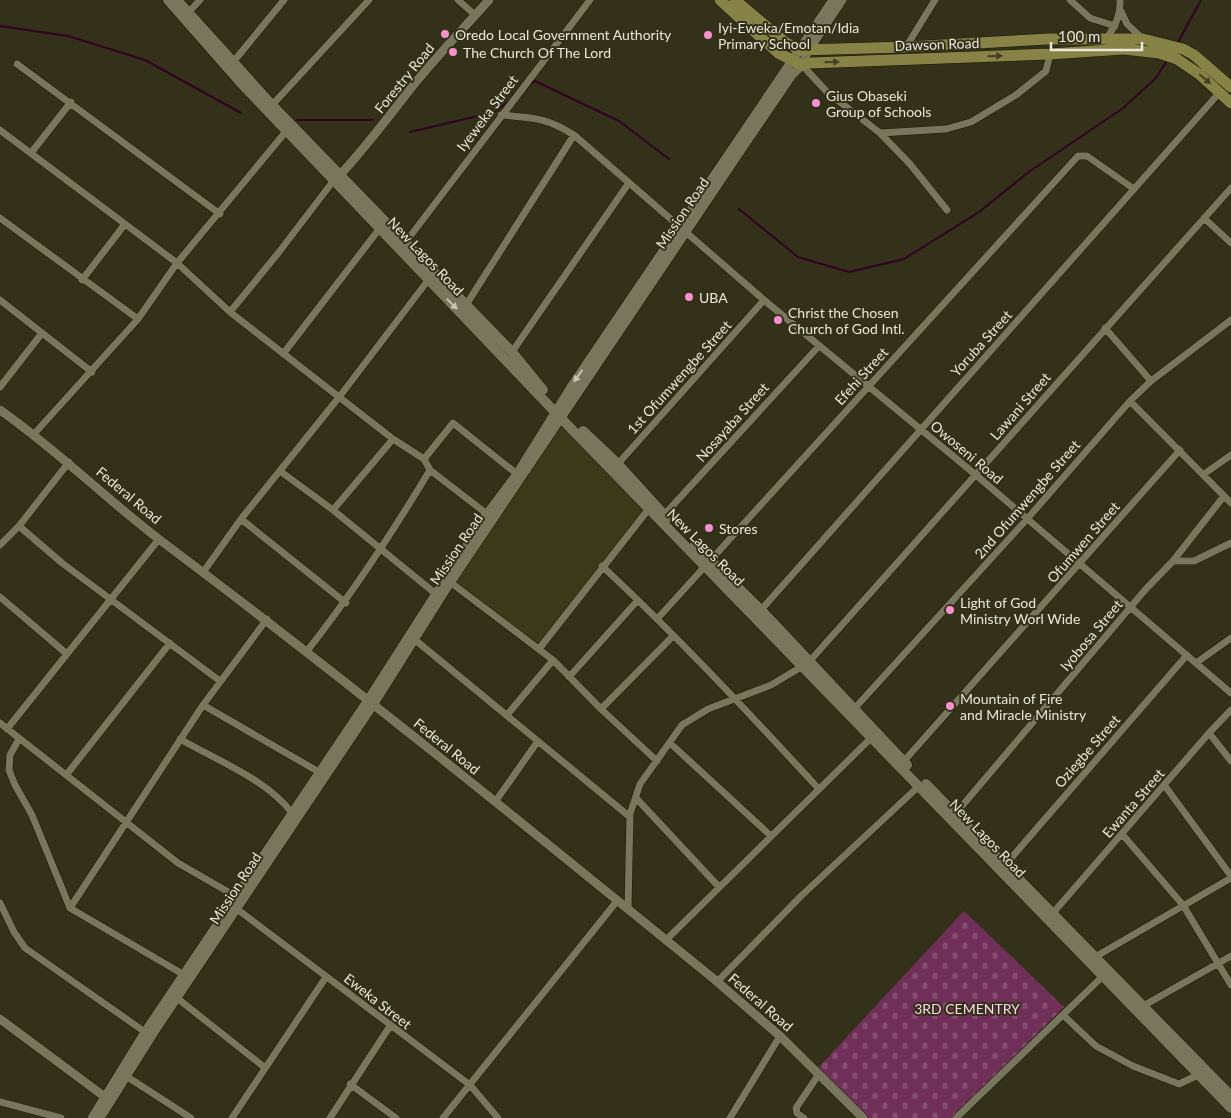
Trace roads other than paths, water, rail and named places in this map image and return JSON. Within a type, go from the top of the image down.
[{"type":"highway","points":[[720,0],[778,52],[797,63]]},
{"type":"highway","points":[[736,0],[786,43],[804,50]]},
{"type":"highway","name":"Dawson Road","points":[[804,50],[1107,38],[1143,39],[1170,45],[1180,54]]},
{"type":"highway","name":"Dawson Road","points":[[797,63],[1050,54],[1124,49],[1180,54]]},
{"type":"highway","points":[[1180,54],[1194,55],[1231,87]]},
{"type":"highway","points":[[1180,54],[1231,103]]},
{"type":"main road","name":"New Lagos Road","points":[[168,0],[337,177],[405,242],[512,352],[559,413]]},
{"type":"main road","name":"New Lagos Road","points":[[177,0],[234,61],[290,127]]},
{"type":"main road","name":"New Lagos Road","points":[[337,177],[380,228],[559,413],[709,564],[761,610],[805,666],[854,709],[1143,1006],[1229,1091]]},
{"type":"main road","name":"New Lagos Road","points":[[651,506],[664,515],[805,666],[870,739],[919,786],[1231,1108]]},
{"type":"street","points":[[188,13],[200,0]]},
{"type":"street","points":[[234,61],[284,0]]},
{"type":"street","points":[[272,105],[369,0]]},
{"type":"street","points":[[458,0],[476,15]]},
{"type":"street","name":"Forestry Road","points":[[337,177],[368,146],[408,92],[490,0]]},
{"type":"street","name":"Iyeweka Street","points":[[405,242],[590,0]]},
{"type":"street","name":"Mission Road","points":[[92,1118],[145,1032],[237,909],[370,702],[487,514],[559,413],[797,63],[833,0]]},
{"type":"street","name":"Mission Road","points":[[804,50],[842,0]]},
{"type":"street","points":[[906,47],[935,0]]},
{"type":"street","points":[[1070,0],[1090,18],[1115,26]]},
{"type":"street","points":[[1120,0],[1121,11],[1127,24],[1143,39]]},
{"type":"street","points":[[1107,38],[1115,26],[1121,11]]},
{"type":"street","points":[[880,133],[946,129],[971,122],[1016,95],[1046,71],[1050,54]]},
{"type":"street","points":[[797,63],[827,92],[880,133],[910,164],[947,210]]},
{"type":"street","points":[[17,64],[71,102],[220,214]]},
{"type":"street","name":"Yoruba Street","points":[[761,610],[1220,92]]},
{"type":"street","points":[[32,153],[71,102]]},
{"type":"street","name":"Owoseni Road","points":[[501,115],[554,122],[574,136],[764,300],[976,475],[1231,693]]},
{"type":"street","points":[[34,434],[138,319],[177,263],[220,214],[290,127]]},
{"type":"street","points":[[0,130],[177,263],[230,312],[424,459],[430,470],[487,514]]},
{"type":"street","points":[[466,305],[574,136]]},
{"type":"street","name":"Efehi Street","points":[[658,618],[1078,156],[1087,156],[1134,189]]},
{"type":"street","points":[[230,312],[337,177]]},
{"type":"street","points":[[512,352],[628,184]]},
{"type":"street","name":"Lawani Street","points":[[628,909],[630,817],[640,784],[682,725],[708,709],[771,686],[805,666],[1231,188]]},
{"type":"street","points":[[0,218],[82,280],[138,319]]},
{"type":"street","points":[[1204,218],[1231,243]]},
{"type":"street","points":[[82,280],[125,224]]},
{"type":"street","points":[[283,354],[380,228]]},
{"type":"street","points":[[204,571],[241,520],[340,396],[429,279]]},
{"type":"street","points":[[0,300],[92,372]]},
{"type":"street","name":"1st Ofumwengbe Street","points":[[615,468],[764,300]]},
{"type":"street","name":"2nd Ofumwengbe Street","points":[[854,709],[1027,519],[1130,401],[1151,381],[1231,320]]},
{"type":"street","points":[[1105,328],[1151,381]]},
{"type":"street","points":[[0,387],[42,333]]},
{"type":"street","name":"Nosayaba Street","points":[[664,515],[819,346]]},
{"type":"street","points":[[1130,401],[1231,503]]},
{"type":"street","name":"Federal Road","points":[[0,410],[69,462],[159,539],[267,619],[666,940],[780,1036],[863,1118]]},
{"type":"street","name":"Mission Road","points":[[100,1118],[177,998],[237,897],[319,772],[414,639],[559,413]]},
{"type":"street","points":[[424,459],[453,423],[517,474]]},
{"type":"street","points":[[332,510],[394,438]]},
{"type":"street","name":"Ofumwen Street","points":[[904,762],[1081,565],[1180,450]]},
{"type":"street","points":[[1204,474],[1231,455]]},
{"type":"street","points":[[0,545],[19,526],[69,462]]},
{"type":"street","points":[[307,651],[346,603],[382,551],[430,470]]},
{"type":"street","points":[[280,471],[332,510],[436,594]]},
{"type":"street","name":"Iyobosa Street","points":[[956,813],[1173,561],[1224,496]]},
{"type":"street","points":[[539,649],[602,566],[651,506]]},
{"type":"street","points":[[241,520],[346,603]]},
{"type":"street","points":[[19,526],[62,563],[220,682]]},
{"type":"street","points":[[7,729],[159,539]]},
{"type":"street","points":[[1173,561],[1194,561],[1231,543]]},
{"type":"street","points":[[602,566],[658,618],[672,637],[735,698],[818,788]]},
{"type":"street","points":[[450,582],[553,660],[601,709],[657,760]]},
{"type":"street","points":[[0,597],[67,654]]},
{"type":"street","points":[[569,677],[638,600]]},
{"type":"street","points":[[70,908],[203,705],[267,619]]},
{"type":"street","points":[[601,709],[672,637]]},
{"type":"street","points":[[1196,663],[1231,638]]},
{"type":"street","points":[[414,639],[630,817]]},
{"type":"street","points":[[67,774],[170,643]]},
{"type":"street","name":"Oziegbe Street","points":[[1006,864],[1187,656]]},
{"type":"street","points":[[507,715],[553,660]]},
{"type":"street","points":[[203,705],[319,772]]},
{"type":"street","name":"Ewanta Street","points":[[1053,913],[1231,710]]},
{"type":"street","points":[[0,723],[126,820],[178,863],[237,897]]},
{"type":"street","points":[[1209,733],[1231,761]]},
{"type":"street","points":[[19,739],[10,755],[9,770],[32,815],[70,908],[188,977]]},
{"type":"street","points":[[180,739],[263,784],[292,813]]},
{"type":"street","points":[[666,940],[818,788],[870,739]]},
{"type":"street","points":[[495,802],[538,742]]},
{"type":"street","points":[[670,743],[771,836]]},
{"type":"street","points":[[717,982],[800,897],[919,786]]},
{"type":"street","points":[[1096,957],[1231,877],[1165,786]]},
{"type":"street","points":[[636,798],[719,887]]},
{"type":"street","points":[[1122,834],[1183,905],[1231,985]]},
{"type":"street","points":[[443,1118],[617,900]]},
{"type":"street","points":[[0,902],[14,932],[25,948],[145,1032]]},
{"type":"street","name":"Eweka Street","points":[[237,909],[470,1085],[498,1118]]},
{"type":"street","points":[[1143,1006],[1231,956]]},
{"type":"street","points":[[956,1118],[1103,976]]},
{"type":"street","points":[[232,1118],[264,1067],[326,977]]},
{"type":"street","points":[[177,998],[264,1067]]},
{"type":"street","points":[[1063,1015],[1096,1046],[1133,1066],[1179,1084],[1198,1075]]},
{"type":"street","points":[[0,1019],[105,1097]]},
{"type":"street","points":[[330,1118],[350,1084],[390,1026]]},
{"type":"street","points":[[730,1118],[780,1036]]},
{"type":"street","points":[[804,1118],[797,1113],[796,1108],[819,1074]]},
{"type":"street","points":[[126,1076],[191,1118]]},
{"type":"street","points":[[350,1084],[396,1118]]},
{"type":"street","points":[[0,1102],[61,1118]]},
{"type":"waterway","points":[[1177,44],[1201,0]]},
{"type":"waterway","points":[[0,26],[68,36],[145,60],[241,113]]},
{"type":"waterway","points":[[739,209],[798,257],[849,272],[904,259],[979,212],[1030,171],[1122,109],[1155,79],[1167,61]]},
{"type":"waterway","points":[[528,86],[535,81],[619,121],[669,159]]},
{"type":"waterway","points":[[410,132],[495,112],[509,101]]},
{"type":"waterway","points":[[297,120],[373,120]]},
{"type":"place","name":"Oredo Local Government Authority","points":[[445,34]]},
{"type":"place","name":"Iyi-Eweka/Emotan/Idia Primary School","points":[[708,35]]},
{"type":"place","name":"The Church Of The Lord","points":[[453,52]]},
{"type":"place","name":"Gius Obaseki Group of Schools","points":[[816,103]]},
{"type":"place","name":"UBA","points":[[689,297]]},
{"type":"place","name":"Christ the Chosen Church of God Intl.","points":[[778,320]]},
{"type":"place","name":"Stores","points":[[709,528]]},
{"type":"place","name":"Light of God Ministry Worl Wide","points":[[950,610]]},
{"type":"place","name":"Mountain of Fire and Miracle Ministry","points":[[950,706]]},
{"type":"park label","name":"3RD CEMENTRY","points":[[967,1008]]}]
